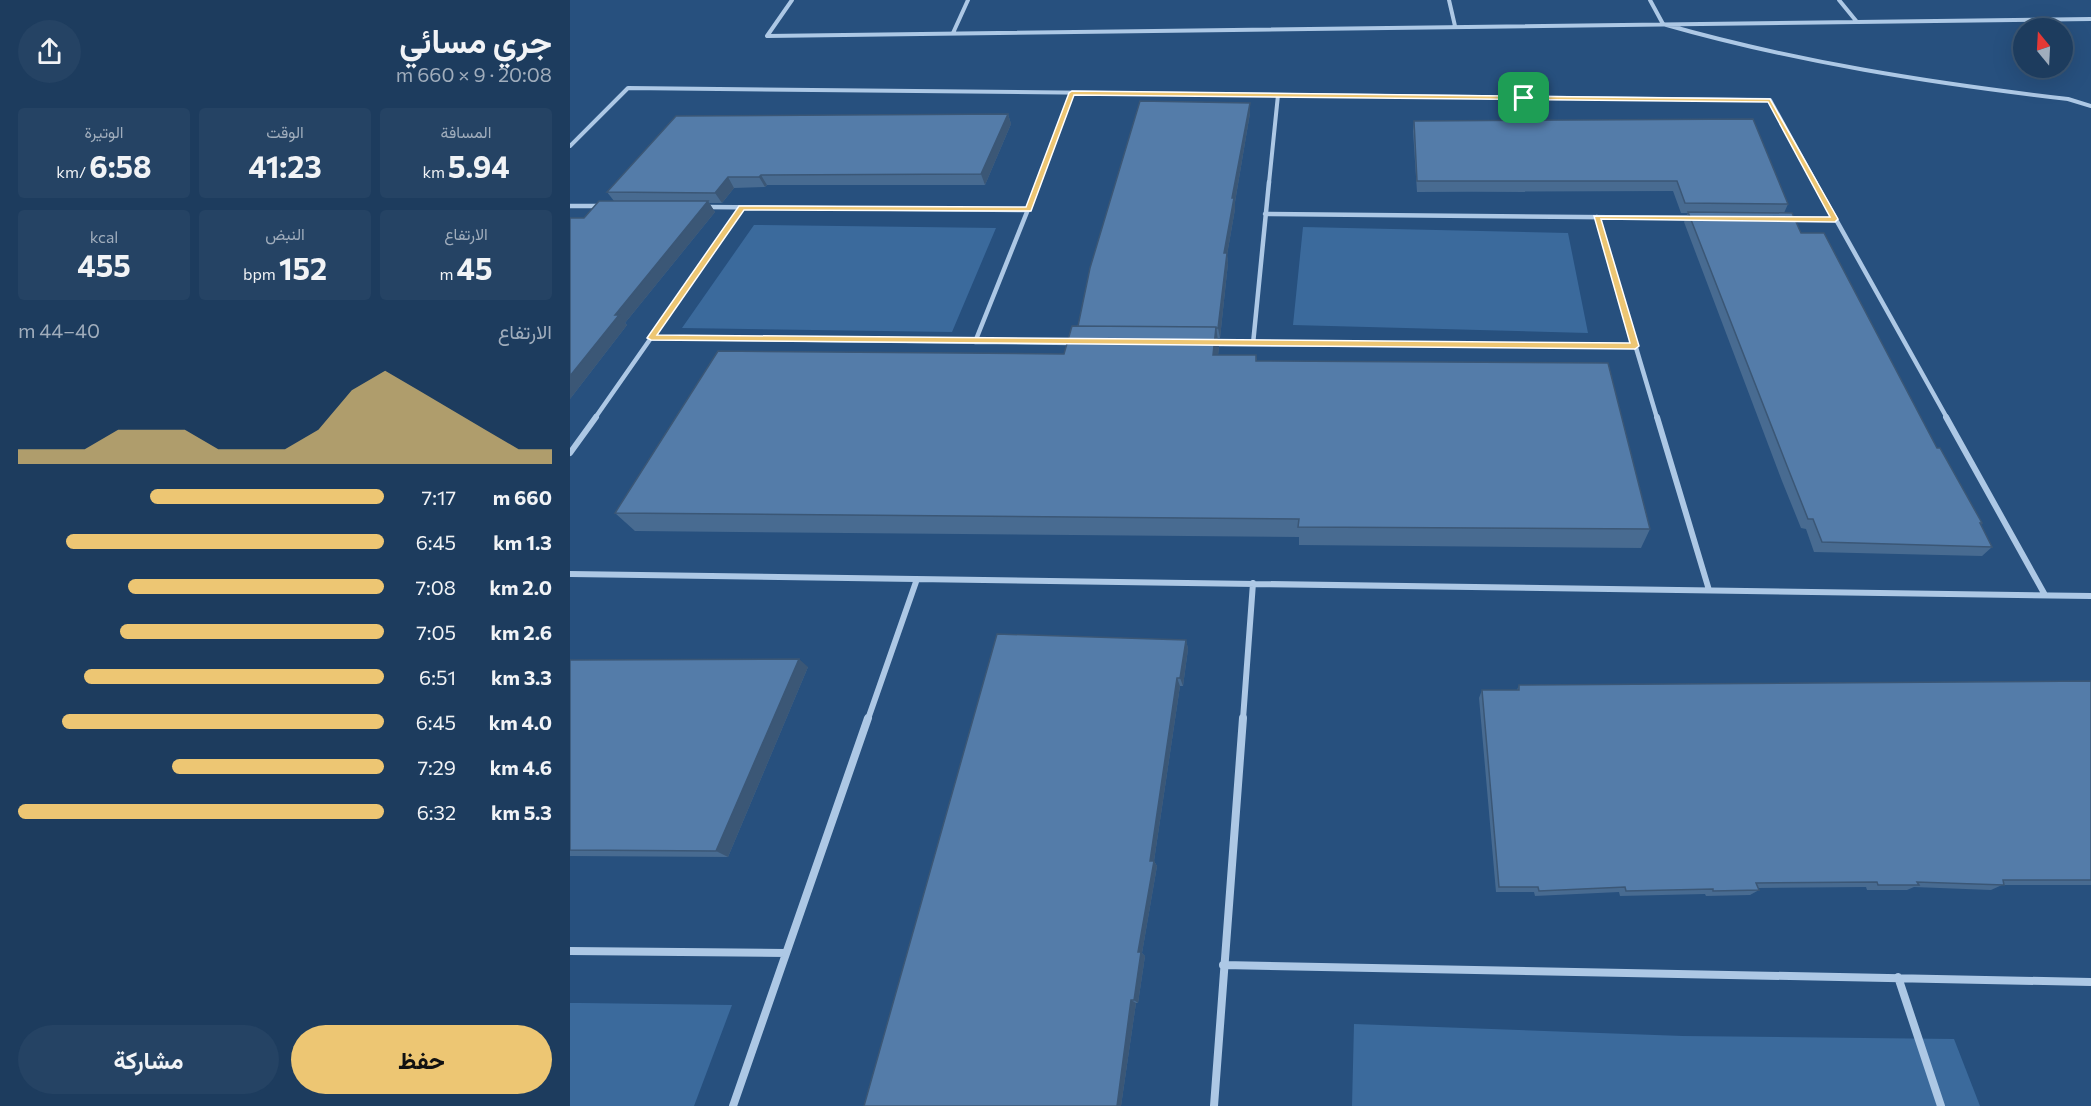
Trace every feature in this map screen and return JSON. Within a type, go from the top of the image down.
[{"type":"street","points":[[792,0],[767,36],[2091,19]]},
{"type":"street","points":[[953,33],[968,0]]},
{"type":"street","points":[[1449,0],[1455,26]]},
{"type":"street","points":[[1650,0],[1663,24],[1725,43],[1884,75],[2068,99],[2091,106]]},
{"type":"street","points":[[1839,0],[1857,21]]},
{"type":"street","points":[[570,146],[628,88],[1770,100],[2045,595]]},
{"type":"street","points":[[975,342],[1029,210],[1072,93]]},
{"type":"street","points":[[1253,344],[1278,95]]},
{"type":"street","points":[[570,206],[604,206]]},
{"type":"street","points":[[696,207],[1029,210]]},
{"type":"street","points":[[570,453],[742,208]]},
{"type":"street","points":[[1265,214],[1704,218]]},
{"type":"street","points":[[1597,217],[1709,590]]},
{"type":"street","points":[[1787,219],[1835,219]]},
{"type":"street","points":[[651,338],[1079,343]]},
{"type":"street","points":[[1206,344],[1635,346]]},
{"type":"street","points":[[570,574],[2091,596]]},
{"type":"street","points":[[733,1106],[917,579]]},
{"type":"street","points":[[1214,1106],[1253,584]]},
{"type":"street","points":[[570,951],[786,953]]},
{"type":"street","points":[[1223,965],[2091,981]]},
{"type":"street","points":[[1898,977],[1941,1106]]},
{"type":"shaded area","points":[[754,225],[996,228],[952,332],[682,328]]},
{"type":"shaded area","points":[[1303,227],[1568,233],[1588,333],[1293,325]]},
{"type":"shaded area","points":[[570,1003],[732,1005],[694,1106],[570,1106]]},
{"type":"shaded area","points":[[1354,1024],[1683,1036],[1954,1039],[1980,1106],[1352,1106]]},
{"type":"building","points":[[1140,101],[1250,103],[1224,253],[1227,253],[1218,328],[1078,326],[1090,268]]},
{"type":"building","points":[[1008,114],[981,174],[761,175],[759,177],[728,177],[715,193],[607,192],[676,116]]},
{"type":"building","points":[[1753,119],[1788,204],[1685,203],[1677,181],[1417,181],[1414,121]]},
{"type":"building","points":[[599,201],[708,201],[615,315],[619,315],[570,376],[570,218],[584,218]]},
{"type":"building","points":[[1688,212],[1792,213],[1801,233],[1824,233],[1937,448],[1940,448],[1982,523],[1980,523],[1992,547],[1822,542],[1813,519],[1808,519]]},
{"type":"building","points":[[1072,326],[1216,327],[1213,355],[1256,355],[1256,361],[1608,363],[1650,529],[1298,527],[1299,519],[615,513],[718,351],[1064,354]]},
{"type":"building","points":[[997,634],[1186,640],[1180,678],[1177,678],[1150,861],[1154,861],[1138,952],[1141,952],[1134,1000],[1131,1000],[1117,1106],[864,1106]]},
{"type":"building","points":[[799,659],[716,851],[570,850],[570,660]]},
{"type":"building","points":[[2091,681],[2091,880],[2003,880],[2004,885],[1917,882],[1919,885],[1878,885],[1877,882],[1756,883],[1759,890],[1713,891],[1713,889],[1626,891],[1625,887],[1539,891],[1538,887],[1499,887],[1482,690],[1519,690],[1519,685]]},
{"type":"route","points":[[1072,93],[1524,98],[1770,100],[1835,219],[1597,217],[1635,346],[651,338],[742,208],[1029,210],[1072,93]]}]
